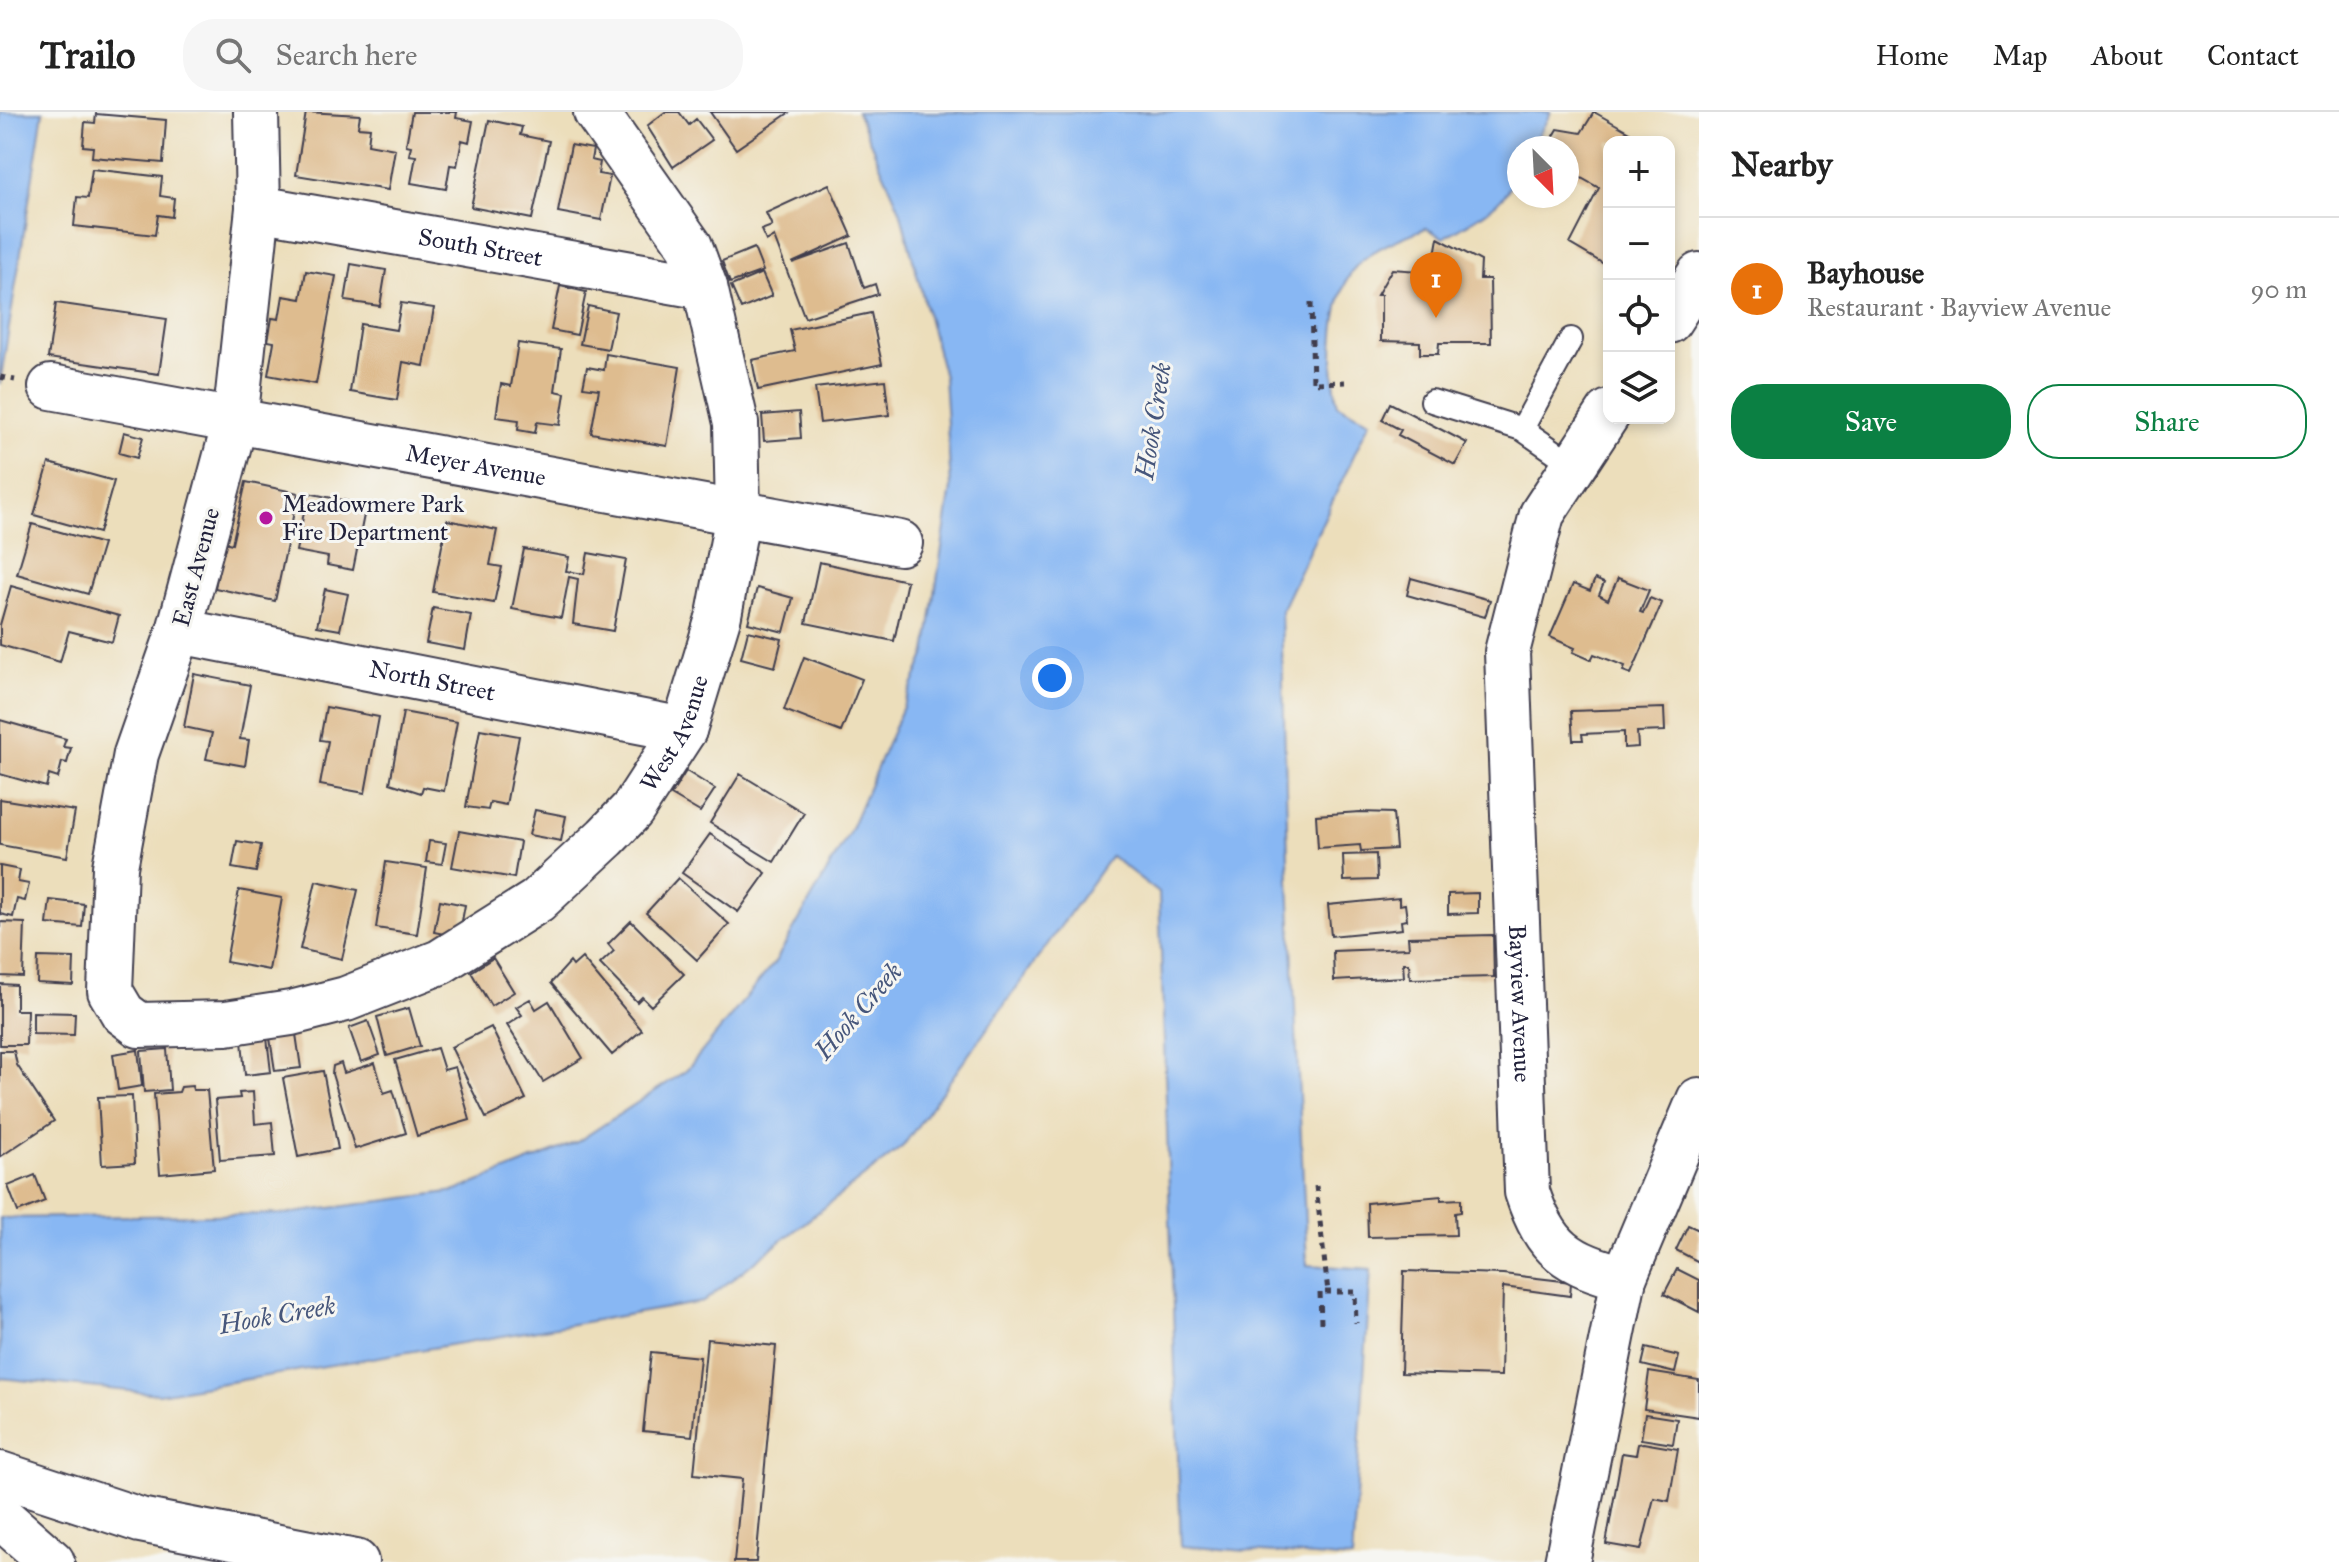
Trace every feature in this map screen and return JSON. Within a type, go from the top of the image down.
[{"type":"main road","name":"East Avenue","points":[[123,1013],[110,991],[115,867],[136,754],[179,631],[235,422],[258,208],[256,112]]},
{"type":"main road","name":"West Avenue","points":[[123,1013],[139,1025],[226,1023],[291,1013],[346,999],[440,962],[537,901],[606,837],[632,810],[684,730],[719,615],[738,514],[736,423],[705,287],[690,246],[596,112]]},
{"type":"main road","name":"South Street","points":[[258,208],[705,287]]},
{"type":"main road","points":[[1675,312],[1699,275]]},
{"type":"main road","name":"Meyer Avenue","points":[[51,387],[900,543]]},
{"type":"main road","name":"Bayview Avenue","points":[[1603,421],[1542,514],[1507,652],[1527,1192],[1534,1215],[1553,1244],[1581,1266],[1624,1278]]},
{"type":"main road","name":"North Street","points":[[179,631],[684,730]]},
{"type":"main road","points":[[1567,1562],[1624,1278],[1699,1100]]},
{"type":"main road","points":[[0,1474],[140,1520],[356,1562]]},
{"type":"main road","points":[[0,1516],[52,1562]]},
{"type":"lane","points":[[1522,429],[1571,339]]},
{"type":"lane","points":[[1432,401],[1522,429],[1574,465]]},
{"type":"path","points":[[1311,303],[1313,383],[1345,382]]},
{"type":"path","points":[[1316,1186],[1328,1292]]},
{"type":"path","points":[[1321,1323],[1320,1292],[1355,1292],[1356,1323]]},
{"type":"water","points":[[0,112],[43,112],[0,384]]},
{"type":"water","name":"Hook Creek","points":[[857,112],[1551,112],[1538,136],[1507,136],[1507,191],[1485,212],[1444,238],[1426,228],[1392,242],[1367,256],[1350,275],[1337,310],[1334,330],[1335,389],[1338,405],[1370,421],[1281,611],[1288,859],[1307,1265],[1371,1269],[1352,1559],[1181,1546],[1159,893],[1111,856],[903,1146],[703,1302],[159,1394],[0,1378],[0,1218],[286,1214],[456,1191],[577,1142],[687,1070],[775,962],[849,833],[926,653],[951,488],[944,377],[900,210]]},
{"type":"building","points":[[306,112],[360,115],[358,127],[370,128],[368,144],[395,149],[388,190],[296,175]]},
{"type":"building","points":[[412,112],[457,112],[456,118],[473,121],[469,142],[462,140],[457,166],[450,165],[446,189],[411,183],[416,156],[409,155],[411,146],[406,145]]},
{"type":"building","points":[[665,112],[679,112],[689,125],[696,119],[712,140],[673,167],[647,126]]},
{"type":"building","points":[[710,112],[790,112],[736,149]]},
{"type":"building","points":[[1594,112],[1636,136],[1603,136],[1603,263],[1570,244],[1599,188],[1579,177],[1579,136],[1554,136],[1558,129],[1581,133]]},
{"type":"building","points":[[96,114],[166,120],[163,163],[92,157],[93,147],[83,146],[85,122],[95,123]]},
{"type":"building","points":[[489,120],[522,127],[520,135],[549,141],[532,219],[471,207]]},
{"type":"building","points":[[571,145],[593,149],[591,160],[600,162],[598,174],[610,176],[601,220],[558,212]]},
{"type":"building","points":[[92,169],[162,177],[160,196],[174,198],[172,217],[158,215],[155,235],[74,226],[77,197],[88,198]]},
{"type":"building","points":[[829,184],[852,236],[792,263],[849,243],[864,288],[875,284],[878,294],[805,318],[774,237],[766,241],[761,230],[772,226],[766,213]]},
{"type":"building","points":[[1438,238],[1481,261],[1480,279],[1490,279],[1491,343],[1439,343],[1438,354],[1420,354],[1420,342],[1381,341],[1381,295],[1377,295],[1392,269],[1432,272]]},
{"type":"building","points":[[754,248],[763,271],[730,283],[722,261]]},
{"type":"building","points":[[351,264],[386,270],[380,306],[345,301]]},
{"type":"building","points":[[306,271],[336,276],[316,384],[268,375],[274,342],[268,341],[272,318],[279,319],[283,296],[301,299]]},
{"type":"building","points":[[762,273],[772,296],[741,309],[731,286]]},
{"type":"building","points":[[560,286],[586,292],[577,335],[551,330]]},
{"type":"building","points":[[56,303],[167,319],[159,374],[48,358]]},
{"type":"building","points":[[401,303],[434,308],[424,366],[403,362],[397,400],[350,392],[360,324],[396,330]]},
{"type":"building","points":[[588,306],[616,312],[608,349],[580,344]]},
{"type":"building","points":[[871,313],[882,364],[758,390],[752,360],[795,351],[790,330]]},
{"type":"building","points":[[518,343],[561,349],[555,391],[565,393],[560,425],[537,422],[535,433],[518,430],[519,420],[496,417],[501,384],[511,386]]},
{"type":"building","points":[[606,354],[680,367],[667,446],[591,433],[599,389],[583,387],[587,367],[604,370]]},
{"type":"building","points":[[885,380],[889,415],[820,423],[815,388]]},
{"type":"building","points":[[1390,403],[1467,443],[1455,465],[1398,435],[1401,430],[1382,420]]},
{"type":"building","points":[[799,412],[801,438],[764,441],[762,415]]},
{"type":"building","points":[[124,432],[143,437],[137,458],[119,453]]},
{"type":"building","points":[[49,463],[114,481],[99,533],[34,515]]},
{"type":"building","name":"Meadowmere Park Fire Department","points":[[246,482],[298,493],[275,601],[215,588],[224,542],[232,544]]},
{"type":"building","points":[[308,493],[366,505],[353,570],[327,565],[328,557],[296,551]]},
{"type":"building","points":[[447,520],[497,530],[490,565],[502,567],[494,603],[433,592]]},
{"type":"building","points":[[32,524],[103,544],[88,594],[17,574]]},
{"type":"building","points":[[524,549],[569,557],[566,571],[584,574],[588,553],[626,560],[613,631],[573,624],[578,579],[569,577],[561,618],[512,609]]},
{"type":"building","points":[[819,562],[907,581],[894,641],[806,623]]},
{"type":"building","points":[[1411,578],[1490,600],[1485,617],[1407,595]]},
{"type":"building","points":[[1618,578],[1649,590],[1640,612],[1643,613],[1650,598],[1662,603],[1631,674],[1623,671],[1625,666],[1594,654],[1591,660],[1573,652],[1575,648],[1550,637],[1573,584],[1590,591],[1595,579],[1604,583],[1599,595],[1608,600]]},
{"type":"building","points":[[11,586],[119,616],[112,642],[69,631],[60,662],[0,645],[0,625]]},
{"type":"building","points":[[757,588],[793,598],[784,632],[748,623]]},
{"type":"building","points":[[325,589],[348,594],[340,630],[317,626]]},
{"type":"building","points":[[433,608],[471,615],[465,650],[426,643]]},
{"type":"building","points":[[748,631],[782,639],[775,667],[741,658]]},
{"type":"building","points":[[804,657],[862,679],[841,732],[784,710]]},
{"type":"building","points":[[194,674],[250,685],[240,739],[249,740],[245,766],[206,759],[212,733],[184,727]]},
{"type":"building","points":[[326,707],[379,717],[365,793],[320,785],[328,741],[320,740]]},
{"type":"building","points":[[1664,708],[1665,731],[1637,732],[1638,747],[1624,748],[1624,732],[1582,734],[1583,740],[1573,740],[1571,711]]},
{"type":"building","points":[[403,712],[457,722],[444,791],[423,787],[421,793],[390,783]]},
{"type":"building","points":[[0,720],[66,739],[63,747],[71,748],[67,763],[62,762],[58,778],[49,775],[46,787],[0,774]]},
{"type":"building","points":[[480,729],[519,736],[506,805],[490,802],[488,810],[466,807]]},
{"type":"building","points":[[686,771],[715,789],[700,812],[671,795]]},
{"type":"building","points":[[740,774],[804,813],[774,862],[710,823]]},
{"type":"building","points":[[0,799],[75,811],[67,857],[0,845]]},
{"type":"building","points":[[535,810],[566,816],[561,841],[529,835]]},
{"type":"building","points":[[1393,813],[1396,849],[1361,851],[1360,845],[1318,848],[1316,815]]},
{"type":"building","points":[[459,831],[520,842],[514,878],[452,867]]},
{"type":"building","points":[[710,834],[766,873],[738,912],[682,873]]},
{"type":"building","points":[[237,841],[261,845],[256,872],[232,868]]},
{"type":"building","points":[[429,841],[446,843],[442,864],[426,862]]},
{"type":"building","points":[[1376,854],[1377,880],[1344,881],[1343,855]]},
{"type":"building","points":[[386,862],[427,868],[417,934],[376,928]]},
{"type":"building","points":[[0,866],[20,870],[18,882],[29,884],[25,901],[17,899],[13,917],[0,914]]},
{"type":"building","points":[[678,878],[729,924],[697,960],[646,913]]},
{"type":"building","points":[[316,881],[358,890],[342,959],[300,949]]},
{"type":"building","points":[[239,890],[282,898],[269,970],[226,962]]},
{"type":"building","points":[[1478,893],[1478,913],[1448,914],[1448,894]]},
{"type":"building","points":[[1399,898],[1399,905],[1405,904],[1407,920],[1401,921],[1402,929],[1331,936],[1328,905]]},
{"type":"building","points":[[50,900],[84,904],[82,927],[47,924]]},
{"type":"building","points":[[440,900],[465,905],[459,937],[434,932]]},
{"type":"building","points":[[631,921],[684,974],[651,1006],[642,997],[637,1002],[600,964],[614,951],[608,944]]},
{"type":"building","points":[[0,922],[25,923],[23,977],[0,976]]},
{"type":"building","points":[[1493,935],[1494,977],[1410,979],[1409,963],[1403,963],[1404,977],[1334,981],[1333,951],[1409,948],[1408,937]]},
{"type":"building","points":[[38,957],[74,958],[73,985],[37,983]]},
{"type":"building","points":[[493,958],[514,992],[491,1006],[471,972]]},
{"type":"building","points":[[582,958],[642,1030],[612,1055],[551,983],[570,962],[573,966]]},
{"type":"building","points":[[0,984],[16,985],[16,1010],[27,1010],[26,1045],[0,1045]]},
{"type":"building","points":[[530,999],[536,1009],[549,1001],[583,1058],[543,1082],[507,1025],[522,1015],[516,1007]]},
{"type":"building","points":[[409,1008],[420,1046],[387,1056],[377,1017]]},
{"type":"building","points":[[33,1012],[75,1013],[74,1035],[33,1034]]},
{"type":"building","points":[[368,1021],[380,1055],[361,1062],[349,1028]]},
{"type":"building","points":[[491,1027],[526,1099],[486,1118],[451,1047]]},
{"type":"building","points":[[296,1034],[301,1068],[275,1071],[270,1038]]},
{"type":"building","points":[[267,1038],[271,1072],[245,1075],[242,1040]]},
{"type":"building","points":[[437,1048],[444,1070],[455,1067],[470,1120],[417,1136],[395,1060]]},
{"type":"building","points":[[167,1049],[170,1090],[144,1092],[141,1051]]},
{"type":"building","points":[[138,1050],[142,1086],[118,1090],[113,1054]]},
{"type":"building","points":[[0,1051],[14,1051],[17,1065],[54,1121],[0,1157]]},
{"type":"building","points":[[341,1063],[344,1073],[375,1063],[384,1093],[393,1090],[406,1133],[355,1149],[332,1074],[333,1066]]},
{"type":"building","points":[[323,1071],[338,1149],[298,1157],[283,1078]]},
{"type":"building","points":[[192,1086],[193,1090],[207,1090],[214,1169],[160,1174],[154,1094],[179,1092],[181,1087]]},
{"type":"building","points":[[253,1092],[255,1124],[272,1122],[275,1156],[220,1160],[215,1100],[240,1098],[239,1093]]},
{"type":"building","points":[[132,1096],[135,1163],[102,1165],[98,1097]]},
{"type":"building","points":[[35,1175],[45,1201],[18,1212],[8,1186]]},
{"type":"building","points":[[1441,1196],[1441,1200],[1461,1199],[1461,1212],[1455,1213],[1456,1235],[1368,1237],[1367,1203]]},
{"type":"building","points":[[1688,1225],[1699,1230],[1699,1262],[1676,1250]]},
{"type":"building","points":[[1677,1269],[1699,1280],[1699,1312],[1664,1294]]},
{"type":"building","points":[[1404,1271],[1503,1274],[1571,1282],[1570,1296],[1503,1287],[1501,1376],[1401,1373]]},
{"type":"building","points":[[707,1339],[776,1346],[756,1562],[734,1562],[742,1479],[694,1474]]},
{"type":"building","points":[[1646,1348],[1679,1356],[1675,1373],[1642,1365]]},
{"type":"building","points":[[651,1352],[700,1357],[692,1436],[643,1431]]},
{"type":"building","points":[[1649,1372],[1699,1380],[1699,1417],[1644,1409]]},
{"type":"building","points":[[1645,1414],[1677,1419],[1673,1444],[1641,1439]]},
{"type":"building","points":[[1638,1444],[1678,1449],[1669,1501],[1654,1498],[1641,1550],[1606,1544],[1622,1453],[1636,1455]]},
{"type":"place","name":"Bayhouse","points":[[1436,318]]},
{"type":"place","name":"Meadowmere Park Fire Department","points":[[266,518]]}]
